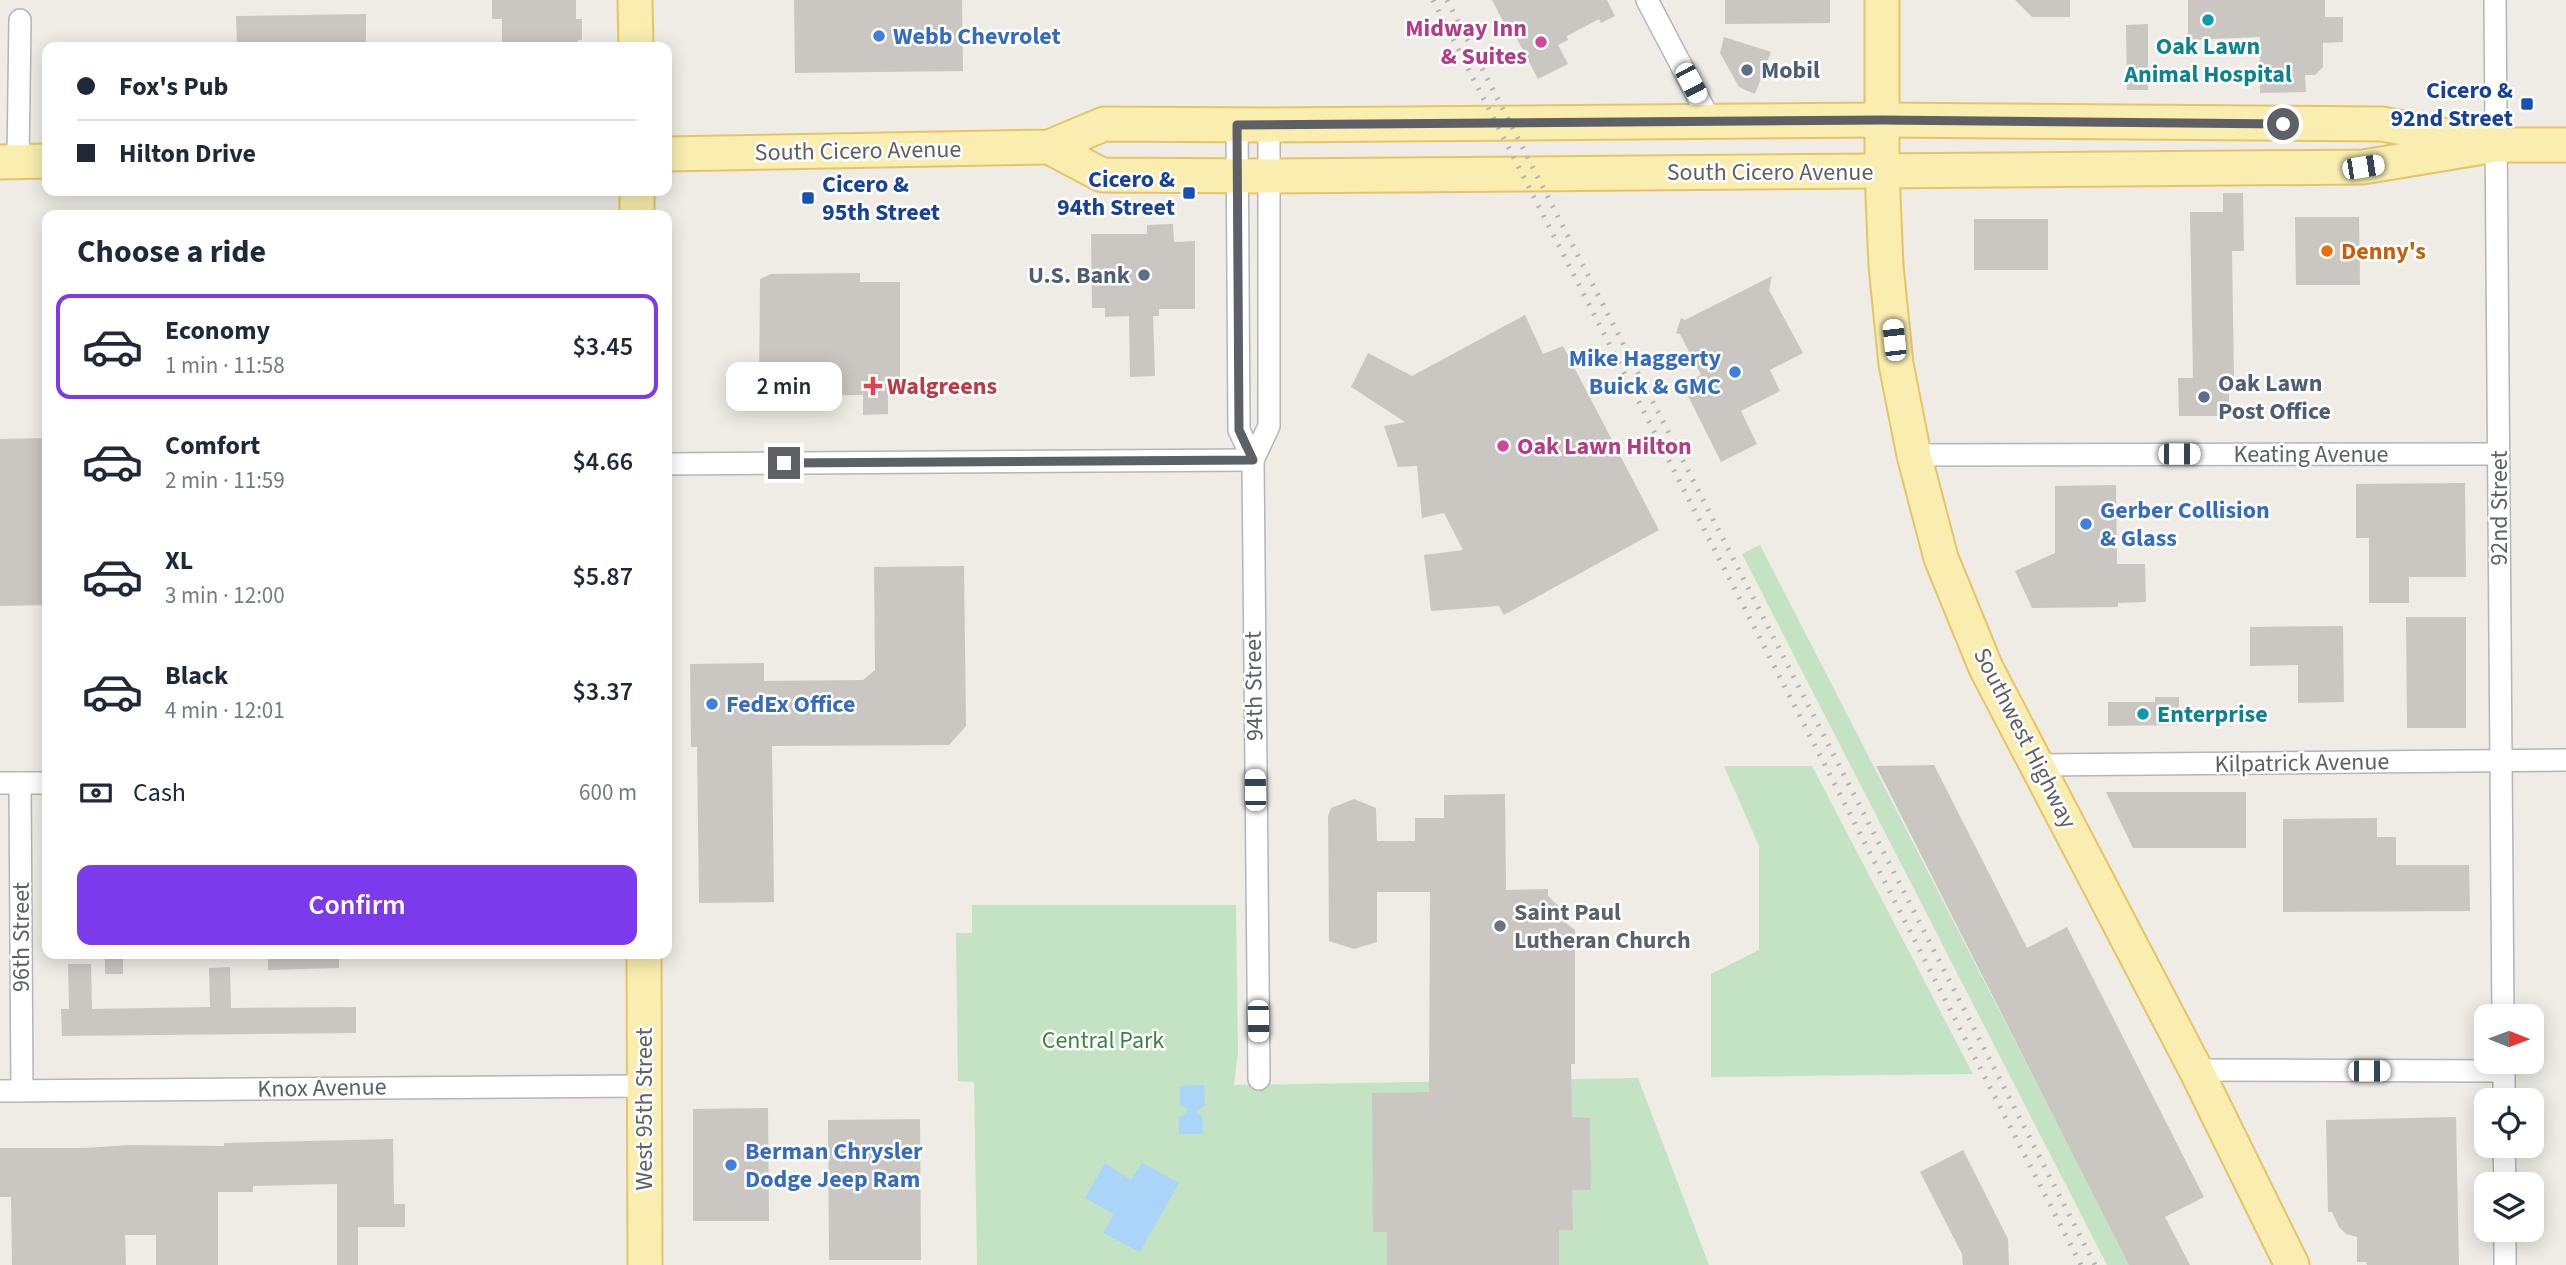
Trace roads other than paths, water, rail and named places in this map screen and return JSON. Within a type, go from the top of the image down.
[{"type":"main road","points":[[635,0],[636,42]]},
{"type":"main road","name":"Southwest Highway","points":[[1882,0],[1882,172],[1886,266],[1896,364],[1914,455],[1945,568],[1986,668],[2196,1070],[2292,1265]]},
{"type":"main road","name":"South Cicero Avenue","points":[[672,154],[1049,147],[1104,124],[1882,120],[2382,124],[2496,145]]},
{"type":"main road","name":"South Cicero Avenue","points":[[1049,147],[1102,175],[1253,176],[2363,167],[2496,145],[2566,145]]},
{"type":"main road","name":"West 95th Street","points":[[644,959],[645,1265]]},
{"type":"street","points":[[1647,0],[1711,122]]},
{"type":"street","name":"92nd Street","points":[[2495,0],[2503,1004]]},
{"type":"street","points":[[20,20],[22,161]]},
{"type":"street","name":"94th Street","points":[[1253,125],[1253,176],[1239,430],[1253,460],[1259,1079]]},
{"type":"street","name":"94th Street","points":[[1253,125],[1253,176],[1269,426],[1253,460]]},
{"type":"street","name":"Keating Avenue","points":[[1914,455],[2498,454]]},
{"type":"street","points":[[672,464],[1253,460]]},
{"type":"street","name":"Kilpatrick Avenue","points":[[2038,765],[2566,760]]},
{"type":"street","points":[[10,783],[42,783]]},
{"type":"street","name":"96th Street","points":[[10,783],[22,1091]]},
{"type":"street","points":[[2196,1070],[2474,1067]]},
{"type":"street","name":"Knox Avenue","points":[[0,1091],[644,1086]]},
{"type":"street","points":[[2505,1242],[2505,1265]]},
{"type":"water","points":[[1204,1085],[1205,1106],[1197,1110],[1202,1116],[1203,1134],[1179,1134],[1179,1117],[1186,1113],[1187,1108],[1180,1106],[1180,1086]]},
{"type":"water","points":[[1105,1163],[1131,1180],[1142,1163],[1179,1183],[1140,1252],[1103,1233],[1114,1214],[1085,1198]]},
{"type":"railway","points":[[1433,0],[2081,1265]]},
{"type":"railway","points":[[1447,0],[2095,1265]]},
{"type":"place","name":"Oak Lawn Animal Hospital","points":[[2208,20]]},
{"type":"place","name":"Webb Chevrolet","points":[[879,36]]},
{"type":"place","name":"Midway Inn & Suites","points":[[1541,42]]},
{"type":"place","name":"Mobil","points":[[1747,70]]},
{"type":"place","name":"Cicero & 92nd Street","points":[[2527,104]]},
{"type":"place","name":"Cicero & 94th Street","points":[[1189,193]]},
{"type":"place","name":"Cicero & 95th Street","points":[[808,198]]},
{"type":"place","name":"Denny's","points":[[2327,251]]},
{"type":"place","name":"U.S. Bank","points":[[1144,275]]},
{"type":"place","name":"Mike Haggerty Buick & GMC","points":[[1735,372]]},
{"type":"place","name":"Walgreens","points":[[873,386]]},
{"type":"place","name":"Oak Lawn Post Office","points":[[2204,397]]},
{"type":"place","name":"Oak Lawn Hilton","points":[[1503,446]]},
{"type":"place","name":"Gerber Collision & Glass","points":[[2086,524]]},
{"type":"place","name":"FedEx Office","points":[[712,704]]},
{"type":"place","name":"Enterprise","points":[[2143,714]]},
{"type":"place","name":"Saint Paul Lutheran Church","points":[[1500,926]]},
{"type":"place","name":"Berman Chrysler Dodge Jeep Ram","points":[[731,1165]]},
{"type":"park label","name":"Central Park","points":[[1103,1040]]}]
